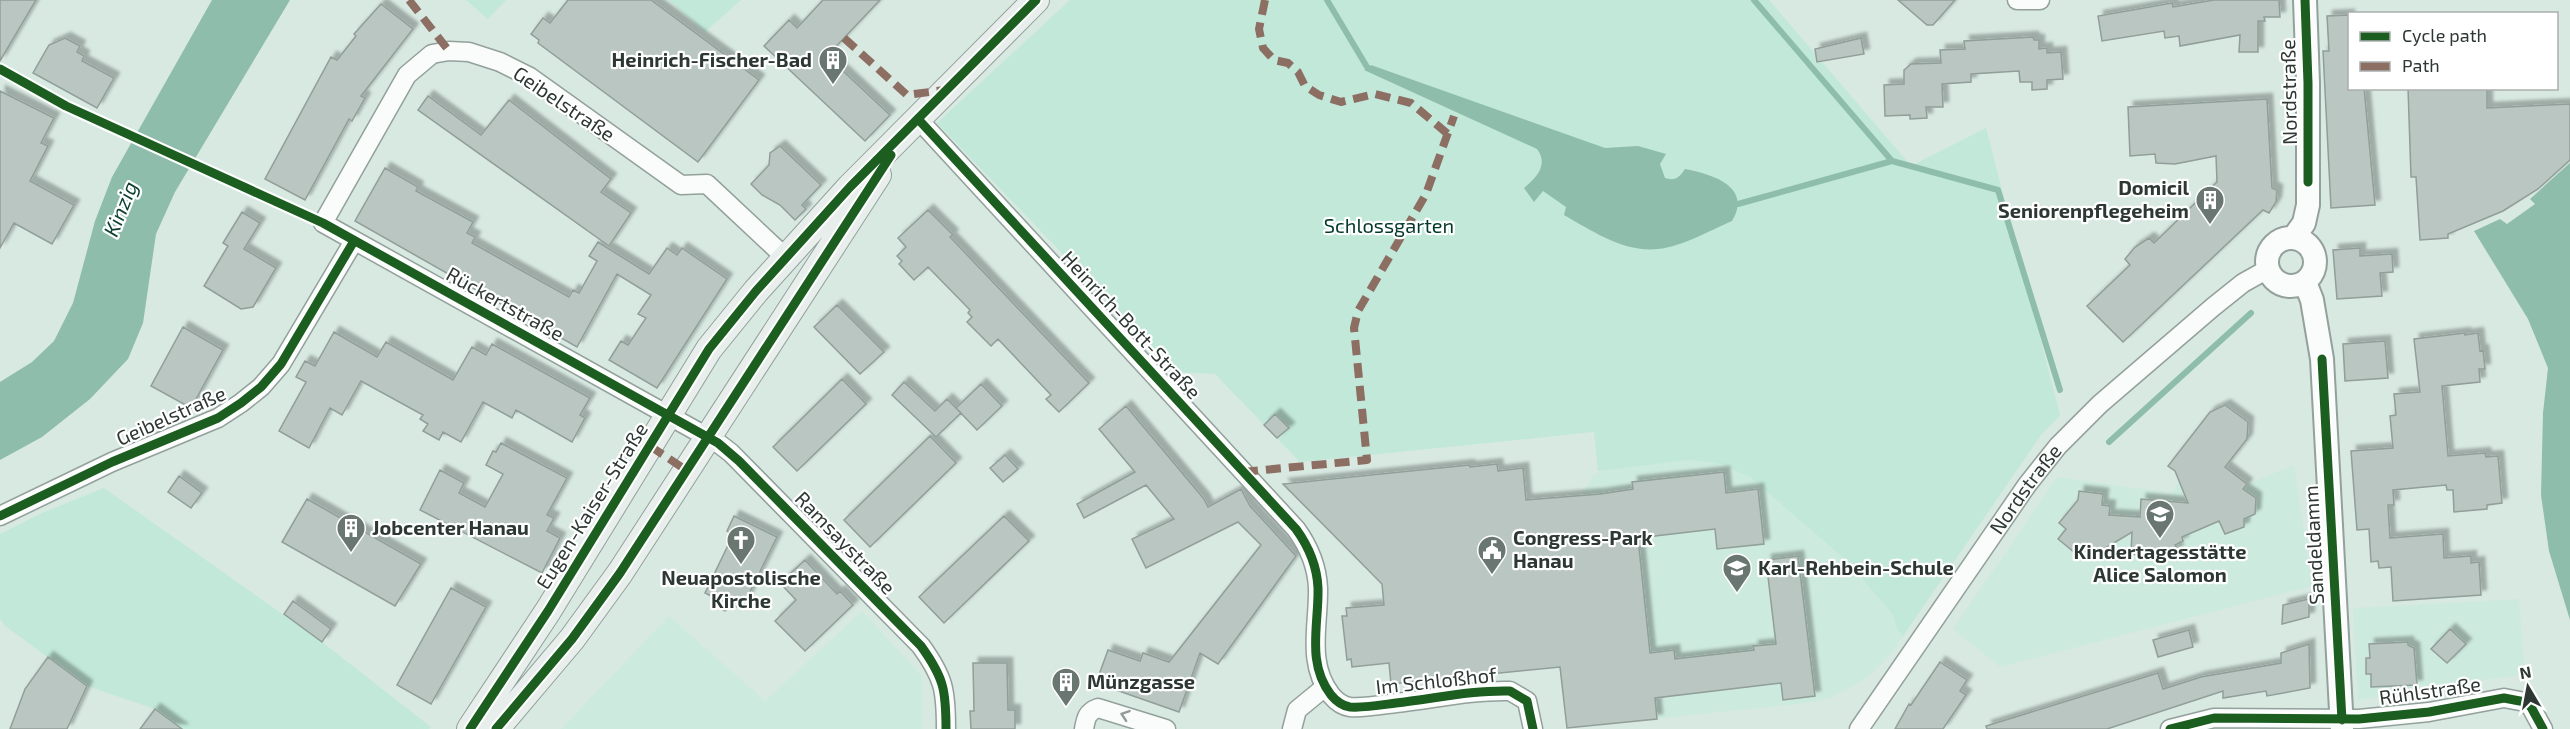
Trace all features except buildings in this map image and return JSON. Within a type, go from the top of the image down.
[{"type":"main road","name":"Eugen-Kaiser-Straße","points":[[470,729],[548,611],[709,349],[850,187],[1036,0]]},
{"type":"main road","name":"Eugen-Kaiser-Straße","points":[[496,729],[572,639],[620,573],[880,172],[918,119]]},
{"type":"street","points":[[2017,0],[2040,0]]},
{"type":"street","name":"Nordstraße","points":[[2294,237],[2304,223],[2308,205],[2305,0]]},
{"type":"street","name":"Geibelstraße","points":[[323,223],[407,75],[432,54],[460,51],[500,62],[530,77],[681,185],[707,184],[786,258]]},
{"type":"street","name":"Heinrich-Bott-Straße","points":[[918,119],[1296,529],[1313,558],[1318,588],[1316,656],[1325,687]]},
{"type":"street","name":"Rückertstraße","points":[[323,223],[669,416]]},
{"type":"street","points":[[2294,237],[2302,240],[2314,252],[2315,269],[2305,282],[2298,285],[2283,285],[2271,276],[2268,269],[2268,255],[2278,241],[2294,237]]},
{"type":"street","name":"Geibelstraße","points":[[0,516],[112,462],[218,418],[242,403],[261,387],[281,364],[354,240]]},
{"type":"street","name":"Nordstraße","points":[[1859,729],[2027,485],[2058,446],[2100,404],[2213,307],[2243,283],[2268,269]]},
{"type":"street","name":"Sandeldamm","points":[[2305,282],[2312,300],[2322,359],[2342,725]]},
{"type":"street","name":"Ramsaystraße","points":[[669,416],[708,437],[731,453],[921,646],[941,676],[946,698],[945,729]]},
{"type":"street","points":[[1292,729],[1298,710],[1325,687]]},
{"type":"street","name":"Im Schloßhof","points":[[1325,687],[1334,698],[1348,706],[1372,706],[1510,691],[1527,701],[1533,729]]},
{"type":"street","name":"Rühlstraße","points":[[2170,729],[2214,718],[2342,725],[2504,698],[2516,698],[2531,707],[2543,729]]},
{"type":"street","points":[[1084,729],[1090,710],[1098,708],[1166,729]]},
{"type":"shaded area","name":"Karl-Rehbein-Schule","points":[[1688,460],[1718,463],[1750,477],[1847,561],[1893,615],[1896,627],[1903,636],[1893,652],[1868,677],[1833,697],[1815,702],[1567,728],[1560,667],[1569,540],[1564,496],[1582,493],[1593,476],[1605,469]]},
{"type":"shaded area","name":"Kindertagesstätte Alice Salomon","points":[[2294,465],[2312,586],[2000,667],[1953,629],[2057,477],[2172,493],[2179,481],[2185,479],[2229,478],[2233,473],[2247,484]]},
{"type":"shaded area","points":[[2519,599],[2525,674],[2358,700],[2353,608]]},
{"type":"shaded area","points":[[862,611],[922,676],[922,729],[561,729],[669,616],[765,701]]},
{"type":"green space","points":[[466,0],[506,0],[488,19]]},
{"type":"green space","points":[[669,0],[741,0],[705,32]]},
{"type":"green space","name":"Schlossgarten","points":[[1070,0],[1769,0],[1911,166],[1986,128],[2060,415],[2041,435],[1903,636],[1896,627],[1893,615],[1847,561],[1750,477],[1718,463],[1688,460],[1598,471],[1594,432],[1300,462],[1215,374],[1176,372],[937,123]]},
{"type":"green space","points":[[104,488],[322,642],[431,727],[429,729],[182,729],[155,709],[87,686],[4,625],[0,619],[0,534],[42,513]]},
{"type":"water","name":"Kinzig","points":[[212,0],[290,0],[175,192],[156,234],[143,323],[128,359],[90,399],[42,437],[0,460],[0,382],[32,362],[54,341],[73,303],[95,221],[112,177]]},
{"type":"water","points":[[1371,65],[1605,148],[1638,146],[1666,154],[1660,164],[1665,178],[1676,178],[1685,169],[1717,178],[1733,190],[1737,199],[1737,209],[1732,221],[1667,248],[1633,248],[1609,240],[1564,215],[1566,207],[1543,191],[1534,202],[1524,188],[1540,171],[1542,160],[1537,149],[1364,70]]},
{"type":"water","points":[[2570,163],[2570,620],[2549,551],[2541,495],[2543,413],[2548,368],[2528,319],[2474,231],[2500,219],[2507,224],[2535,204],[2530,199]]},
{"type":"waterway","points":[[1327,0],[1367,67]]},
{"type":"waterway","points":[[1754,0],[1892,161],[1998,190],[2060,390]]},
{"type":"waterway","points":[[1738,204],[1892,161]]},
{"type":"waterway","points":[[2109,442],[2251,313]]},
{"type":"marked path","points":[[409,0],[449,51]]},
{"type":"marked path","points":[[1265,0],[1259,29],[1263,48],[1274,60],[1288,63],[1298,72],[1305,86],[1319,95],[1341,102],[1375,94],[1411,103],[1449,135]]},
{"type":"marked path","points":[[844,38],[907,95],[945,90]]},
{"type":"marked path","points":[[1243,472],[1367,460],[1354,328],[1358,311],[1426,194],[1454,116]]},
{"type":"marked path","points":[[650,446],[686,470]]},
{"type":"cycle path","points":[[470,729],[548,611],[709,349],[756,291],[850,187],[1036,0]]},
{"type":"cycle path","points":[[2305,0],[2308,182]]},
{"type":"cycle path","points":[[0,69],[66,106],[323,223],[718,443],[739,461],[921,646],[935,667],[942,685],[946,729]]},
{"type":"cycle path","points":[[918,119],[1296,529],[1305,543],[1316,572],[1318,588],[1316,657],[1323,683],[1335,699],[1347,706],[1361,707],[1467,693],[1510,691],[1527,701],[1533,729]]},
{"type":"cycle path","points":[[496,729],[572,639],[620,573],[891,155]]},
{"type":"cycle path","points":[[0,516],[112,462],[218,418],[241,403],[261,387],[281,364],[354,241]]},
{"type":"cycle path","points":[[2322,359],[2342,720]]},
{"type":"cycle path","points":[[2170,729],[2214,718],[2359,719],[2429,712],[2504,698],[2525,702],[2531,707],[2543,729]]},
{"type":"place","name":"Heinrich-Fischer-Bad","points":[[833,86]]},
{"type":"place","name":"Domicil Seniorenpflegeheim","points":[[2210,226]]},
{"type":"place","name":"Kindertagesstätte Alice Salomon","points":[[2160,540]]},
{"type":"place","name":"Jobcenter Hanau","points":[[351,554]]},
{"type":"place","name":"Neuapostolische Kirche","points":[[741,566]]},
{"type":"place","name":"Congress-Park Hanau","points":[[1492,576]]},
{"type":"place","name":"Karl-Rehbein-Schule","points":[[1737,594]]},
{"type":"place","name":"Münzgasse","points":[[1066,708]]}]
